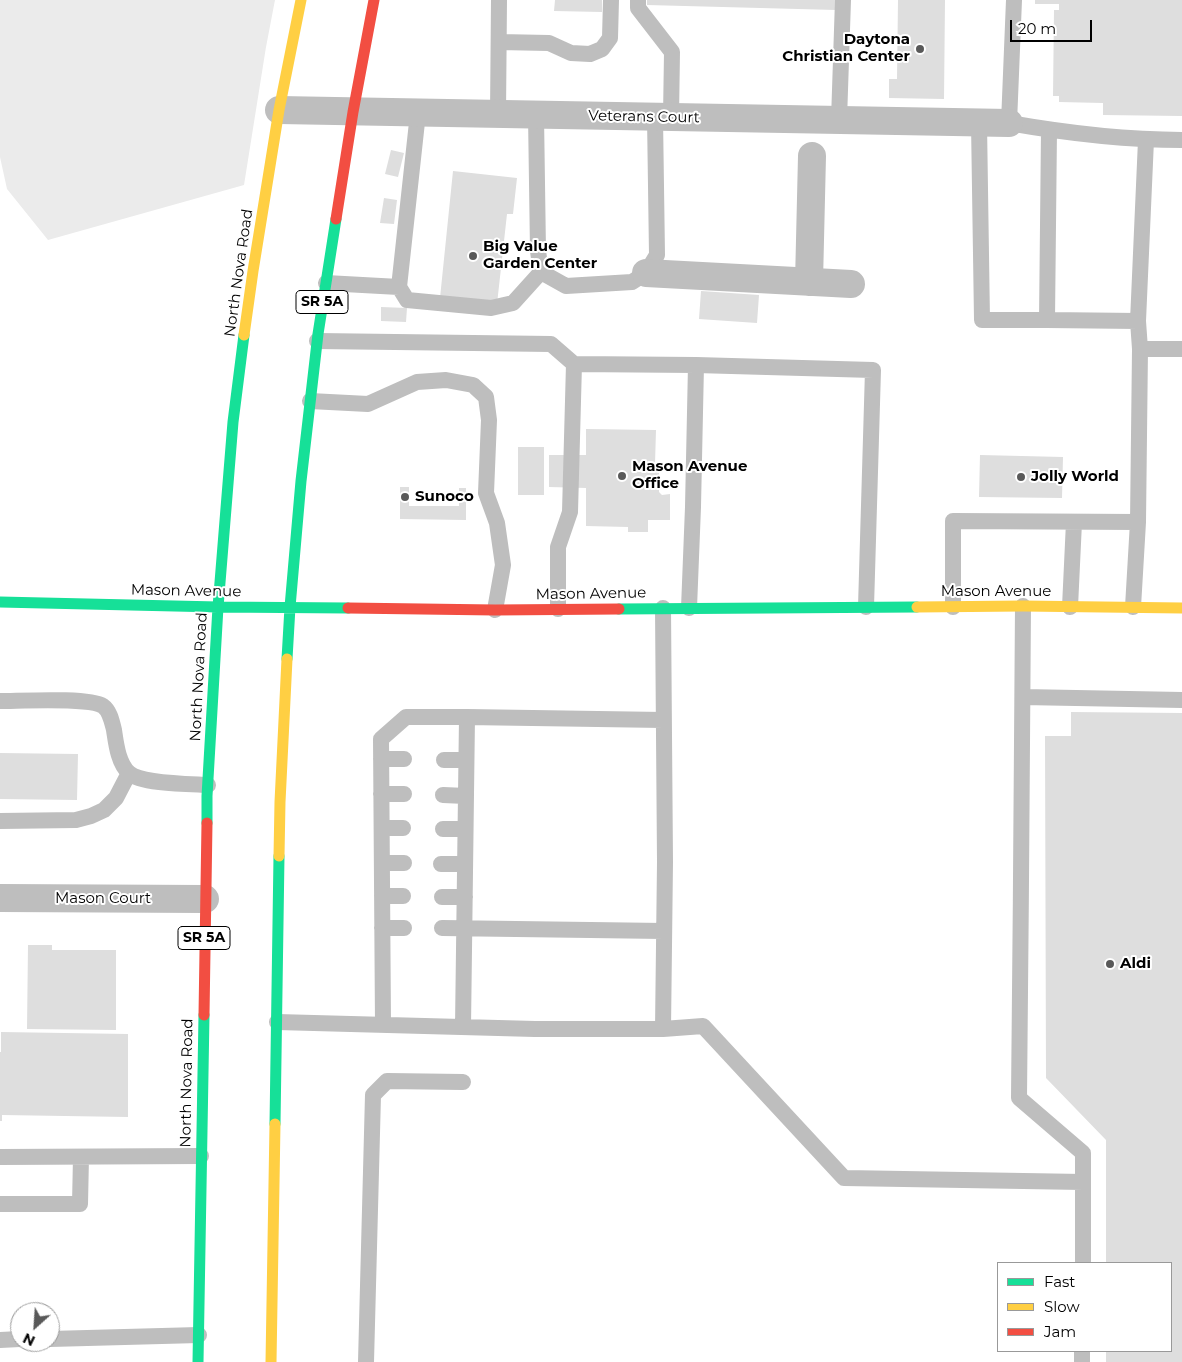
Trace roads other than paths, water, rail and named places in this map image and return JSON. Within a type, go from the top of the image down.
[{"type":"main road","name":"North Nova Road","points":[[198,1362],[208,785],[218,606],[233,422],[253,271],[279,110],[301,0]]},
{"type":"main road","name":"SR 5A","points":[[271,1362],[280,802],[290,607],[301,481],[317,341],[353,112],[374,0]]},
{"type":"main road","name":"Mason Avenue","points":[[0,602],[495,610],[1023,606],[1182,608]]},
{"type":"street","name":"Veterans Court","points":[[279,110],[1009,123]]},
{"type":"street","points":[[809,282],[812,156]]},
{"type":"street","points":[[646,273],[851,284]]},
{"type":"street","name":"Mason Court","points":[[0,898],[205,899]]},
{"type":"lane","points":[[498,114],[499,0]]},
{"type":"lane","points":[[498,42],[549,43],[571,53],[590,54],[602,49],[610,38],[611,0]]},
{"type":"lane","points":[[541,272],[566,286],[632,282],[646,273],[657,255],[663,117],[672,52],[638,8],[638,0]]},
{"type":"lane","points":[[839,120],[843,0]]},
{"type":"lane","points":[[1014,0],[1009,123],[1048,130],[1146,140],[1182,140]]},
{"type":"lane","points":[[418,113],[399,287],[407,300],[492,308],[513,302],[541,272]]},
{"type":"lane","points":[[536,115],[538,251],[541,272]]},
{"type":"lane","points":[[979,123],[982,320],[1138,321]]},
{"type":"lane","points":[[1048,130],[1048,320]]},
{"type":"lane","points":[[1133,607],[1138,522],[1140,350],[1138,321],[1146,140]]},
{"type":"lane","points":[[326,283],[399,287]]},
{"type":"lane","points":[[317,341],[551,344],[574,364],[872,370],[866,607]]},
{"type":"lane","points":[[1140,350],[1182,349]]},
{"type":"lane","points":[[558,609],[558,547],[570,512],[574,364]]},
{"type":"lane","points":[[689,608],[696,365]]},
{"type":"lane","points":[[310,401],[368,404],[417,382],[446,380],[473,385],[486,397],[489,420],[486,493],[497,522],[503,565],[495,610]]},
{"type":"lane","points":[[953,607],[953,521],[1138,522]]},
{"type":"lane","points":[[1070,607],[1074,522]]},
{"type":"lane","points":[[1023,606],[1019,1098],[1083,1153],[1083,1262]]},
{"type":"lane","points":[[662,1030],[664,931],[663,608]]},
{"type":"lane","points":[[1023,697],[1182,700]]},
{"type":"lane","points":[[0,700],[88,701],[104,707],[111,717],[122,763],[129,773],[146,780],[208,785]]},
{"type":"lane","points":[[383,1025],[382,739],[406,717],[664,720]]},
{"type":"lane","points":[[464,1027],[467,717]]},
{"type":"lane","points":[[381,759],[404,759]]},
{"type":"lane","points":[[444,760],[466,760]]},
{"type":"lane","points":[[0,821],[76,820],[91,816],[104,810],[116,798],[129,773]]},
{"type":"lane","points":[[381,794],[404,794]]},
{"type":"lane","points":[[443,795],[466,796]]},
{"type":"lane","points":[[382,828],[403,828]]},
{"type":"lane","points":[[443,829],[466,829]]},
{"type":"lane","points":[[382,862],[404,863]]},
{"type":"lane","points":[[442,864],[465,864]]},
{"type":"lane","points":[[382,896],[403,896]]},
{"type":"lane","points":[[442,897],[464,897]]},
{"type":"lane","points":[[382,928],[404,928]]},
{"type":"lane","points":[[442,928],[664,931]]},
{"type":"lane","points":[[276,1022],[535,1029],[662,1030],[702,1026],[844,1178],[1084,1182]]},
{"type":"lane","points":[[366,1362],[372,1096],[386,1081],[463,1082]]},
{"type":"lane","points":[[0,1157],[201,1156]]},
{"type":"lane","points":[[0,1204],[80,1204],[81,1157]]},
{"type":"lane","points":[[60,1339],[199,1335]]},
{"type":"place","name":"Daytona Christian Center","points":[[920,49]]},
{"type":"place","name":"Big Value Garden Center","points":[[473,256]]},
{"type":"place","name":"Mason Avenue Office","points":[[622,476]]},
{"type":"place","name":"Jolly World","points":[[1021,477]]},
{"type":"place","name":"Sunoco","points":[[405,497]]},
{"type":"place","name":"Aldi","points":[[1110,964]]}]
